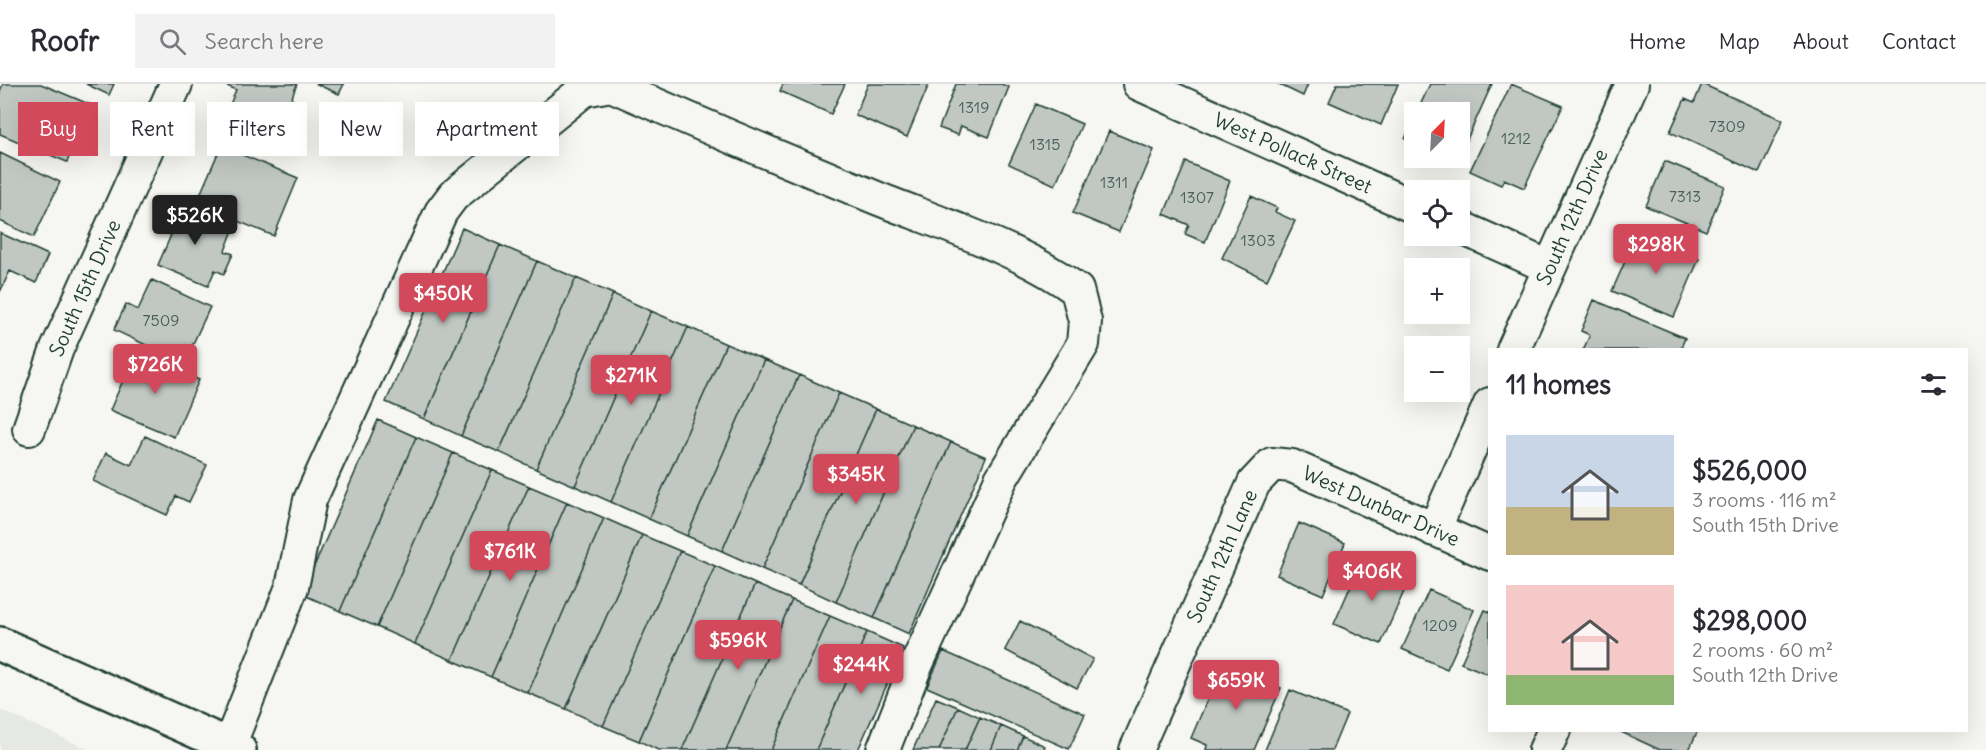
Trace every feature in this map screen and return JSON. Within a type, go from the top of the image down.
[{"type":"main road","points":[[0,644],[234,748]]},
{"type":"street","name":"South 15th Drive","points":[[29,429],[57,350],[177,84]]},
{"type":"street","name":"West Pollack Street","points":[[1139,84],[1404,203]]},
{"type":"street","name":"South 12th Drive","points":[[1515,348],[1632,84]]},
{"type":"street","points":[[234,748],[292,587],[310,500],[441,212],[453,196],[584,90],[611,85],[785,161],[961,232],[1057,275],[1077,290],[1085,321],[1083,344],[1001,479],[915,668],[883,750]]},
{"type":"street","points":[[1470,231],[1549,267]]},
{"type":"street","points":[[1434,530],[1488,408]]},
{"type":"street","name":"West Dunbar Drive","points":[[1272,464],[1292,466],[1488,553]]},
{"type":"street","name":"South 12th Lane","points":[[1136,750],[1254,483],[1272,464]]},
{"type":"street","points":[[1545,750],[1553,732]]},
{"type":"shaded area","points":[[0,710],[90,750],[0,750]]},
{"type":"building","points":[[3,84],[41,84],[84,102],[18,102],[18,142],[0,134],[0,91]]},
{"type":"building","points":[[86,84],[114,84],[109,95]]},
{"type":"building","points":[[223,84],[297,84],[290,102],[231,102],[236,90]]},
{"type":"building","points":[[316,84],[344,84],[339,94]]},
{"type":"building","points":[[783,84],[845,84],[831,114],[780,91]]},
{"type":"building","points":[[868,84],[929,84],[907,137],[855,115]]},
{"type":"building","points":[[956,84],[1001,84],[1009,87],[989,137],[961,126],[958,135],[939,128]]},
{"type":"building","points":[[1278,84],[1308,84],[1303,96]]},
{"type":"building","points":[[1337,84],[1398,84],[1381,125],[1329,102]]},
{"type":"building","points":[[1430,84],[1492,84],[1470,133],[1470,102],[1422,102]]},
{"type":"building","points":[[1511,84],[1563,106],[1524,188],[1504,179],[1501,185],[1470,171]]},
{"type":"building","points":[[1702,84],[1783,120],[1759,173],[1670,132],[1685,99],[1694,103]]},
{"type":"building","points":[[1036,104],[1082,124],[1055,185],[1009,164]]},
{"type":"building","points":[[1109,131],[1154,150],[1119,232],[1073,213]]},
{"type":"building","points":[[0,153],[60,182],[34,237],[0,221]]},
{"type":"building","points":[[53,156],[70,156],[67,162]]},
{"type":"building","points":[[217,156],[245,156],[298,178],[274,236],[196,204]]},
{"type":"building","points":[[1665,161],[1725,186],[1706,231],[1646,206]]},
{"type":"building","points":[[1186,162],[1230,181],[1205,242],[1185,234],[1189,225],[1164,214]]},
{"type":"building","points":[[1251,196],[1277,208],[1275,212],[1295,221],[1267,280],[1222,258]]},
{"type":"building","points":[[174,204],[233,230],[225,251],[233,254],[224,274],[215,270],[208,286],[158,265],[171,235],[162,231]]},
{"type":"building","points":[[462,228],[500,245],[424,419],[386,402]]},
{"type":"building","points":[[1638,232],[1699,259],[1674,317],[1612,291]]},
{"type":"building","points":[[0,233],[48,255],[36,283],[10,271],[0,292]]},
{"type":"building","points":[[500,245],[537,261],[461,436],[424,419]]},
{"type":"building","points":[[537,261],[576,278],[499,452],[461,436]]},
{"type":"building","points":[[576,278],[613,294],[536,469],[499,452]]},
{"type":"building","points":[[152,280],[210,307],[184,363],[114,330],[126,304],[138,310]]},
{"type":"building","points":[[613,294],[651,311],[575,486],[536,469]]},
{"type":"building","points":[[1594,300],[1685,338],[1681,348],[1584,348],[1590,335],[1581,331]]},
{"type":"building","points":[[651,311],[688,327],[611,502],[575,486]]},
{"type":"building","points":[[688,327],[726,344],[649,519],[611,502]]},
{"type":"building","points":[[726,344],[764,360],[687,536],[649,519]]},
{"type":"building","points":[[135,353],[199,380],[174,437],[110,410]]},
{"type":"building","points":[[764,360],[799,375],[722,551],[687,536]]},
{"type":"building","points":[[799,375],[839,393],[762,569],[722,551]]},
{"type":"building","points":[[839,393],[876,409],[799,585],[762,569]]},
{"type":"building","points":[[876,409],[913,425],[836,602],[799,585]]},
{"type":"building","points":[[378,420],[416,437],[340,611],[302,594]]},
{"type":"building","points":[[913,425],[951,442],[874,618],[836,602]]},
{"type":"building","points":[[145,436],[207,465],[189,502],[176,496],[167,515],[93,481],[106,453],[131,465]]},
{"type":"building","points":[[416,437],[453,453],[377,627],[340,611]]},
{"type":"building","points":[[951,442],[986,457],[909,634],[874,618]]},
{"type":"building","points":[[453,453],[492,470],[415,644],[377,627]]},
{"type":"building","points":[[492,470],[529,486],[452,660],[415,644]]},
{"type":"building","points":[[529,486],[567,502],[491,677],[452,660]]},
{"type":"building","points":[[567,502],[604,518],[528,693],[491,677]]},
{"type":"building","points":[[604,518],[642,535],[566,709],[528,693]]},
{"type":"building","points":[[1299,523],[1345,543],[1323,595],[1277,575]]},
{"type":"building","points":[[642,535],[680,551],[603,726],[566,709]]},
{"type":"building","points":[[680,551],[715,566],[639,741],[603,726]]},
{"type":"building","points":[[1362,560],[1409,580],[1381,644],[1334,624]]},
{"type":"building","points":[[715,566],[755,584],[682,750],[658,750],[639,741]]},
{"type":"building","points":[[755,584],[792,600],[726,750],[682,750]]},
{"type":"building","points":[[1429,590],[1474,610],[1447,669],[1402,649]]},
{"type":"building","points":[[792,600],[830,616],[771,750],[726,750]]},
{"type":"building","points":[[1485,610],[1488,611],[1488,674],[1461,663]]},
{"type":"building","points":[[830,616],[867,632],[816,750],[771,750]]},
{"type":"building","points":[[1020,621],[1093,659],[1077,688],[1005,650]]},
{"type":"building","points":[[867,632],[903,648],[858,750],[816,750]]},
{"type":"building","points":[[943,651],[1085,714],[1069,749],[927,687]]},
{"type":"building","points":[[1223,663],[1281,688],[1254,750],[1206,750],[1207,745],[1191,738]]},
{"type":"building","points":[[1290,690],[1347,714],[1332,750],[1265,750]]},
{"type":"building","points":[[936,698],[958,707],[939,750],[913,750]]},
{"type":"building","points":[[958,707],[980,717],[965,750],[939,750]]},
{"type":"building","points":[[980,717],[1001,726],[991,750],[965,750]]},
{"type":"building","points":[[1001,726],[1023,736],[1017,750],[991,750]]},
{"type":"building","points":[[1621,732],[1697,732],[1689,750],[1660,750]]},
{"type":"building","points":[[1023,736],[1045,746],[1043,750],[1017,750]]}]
